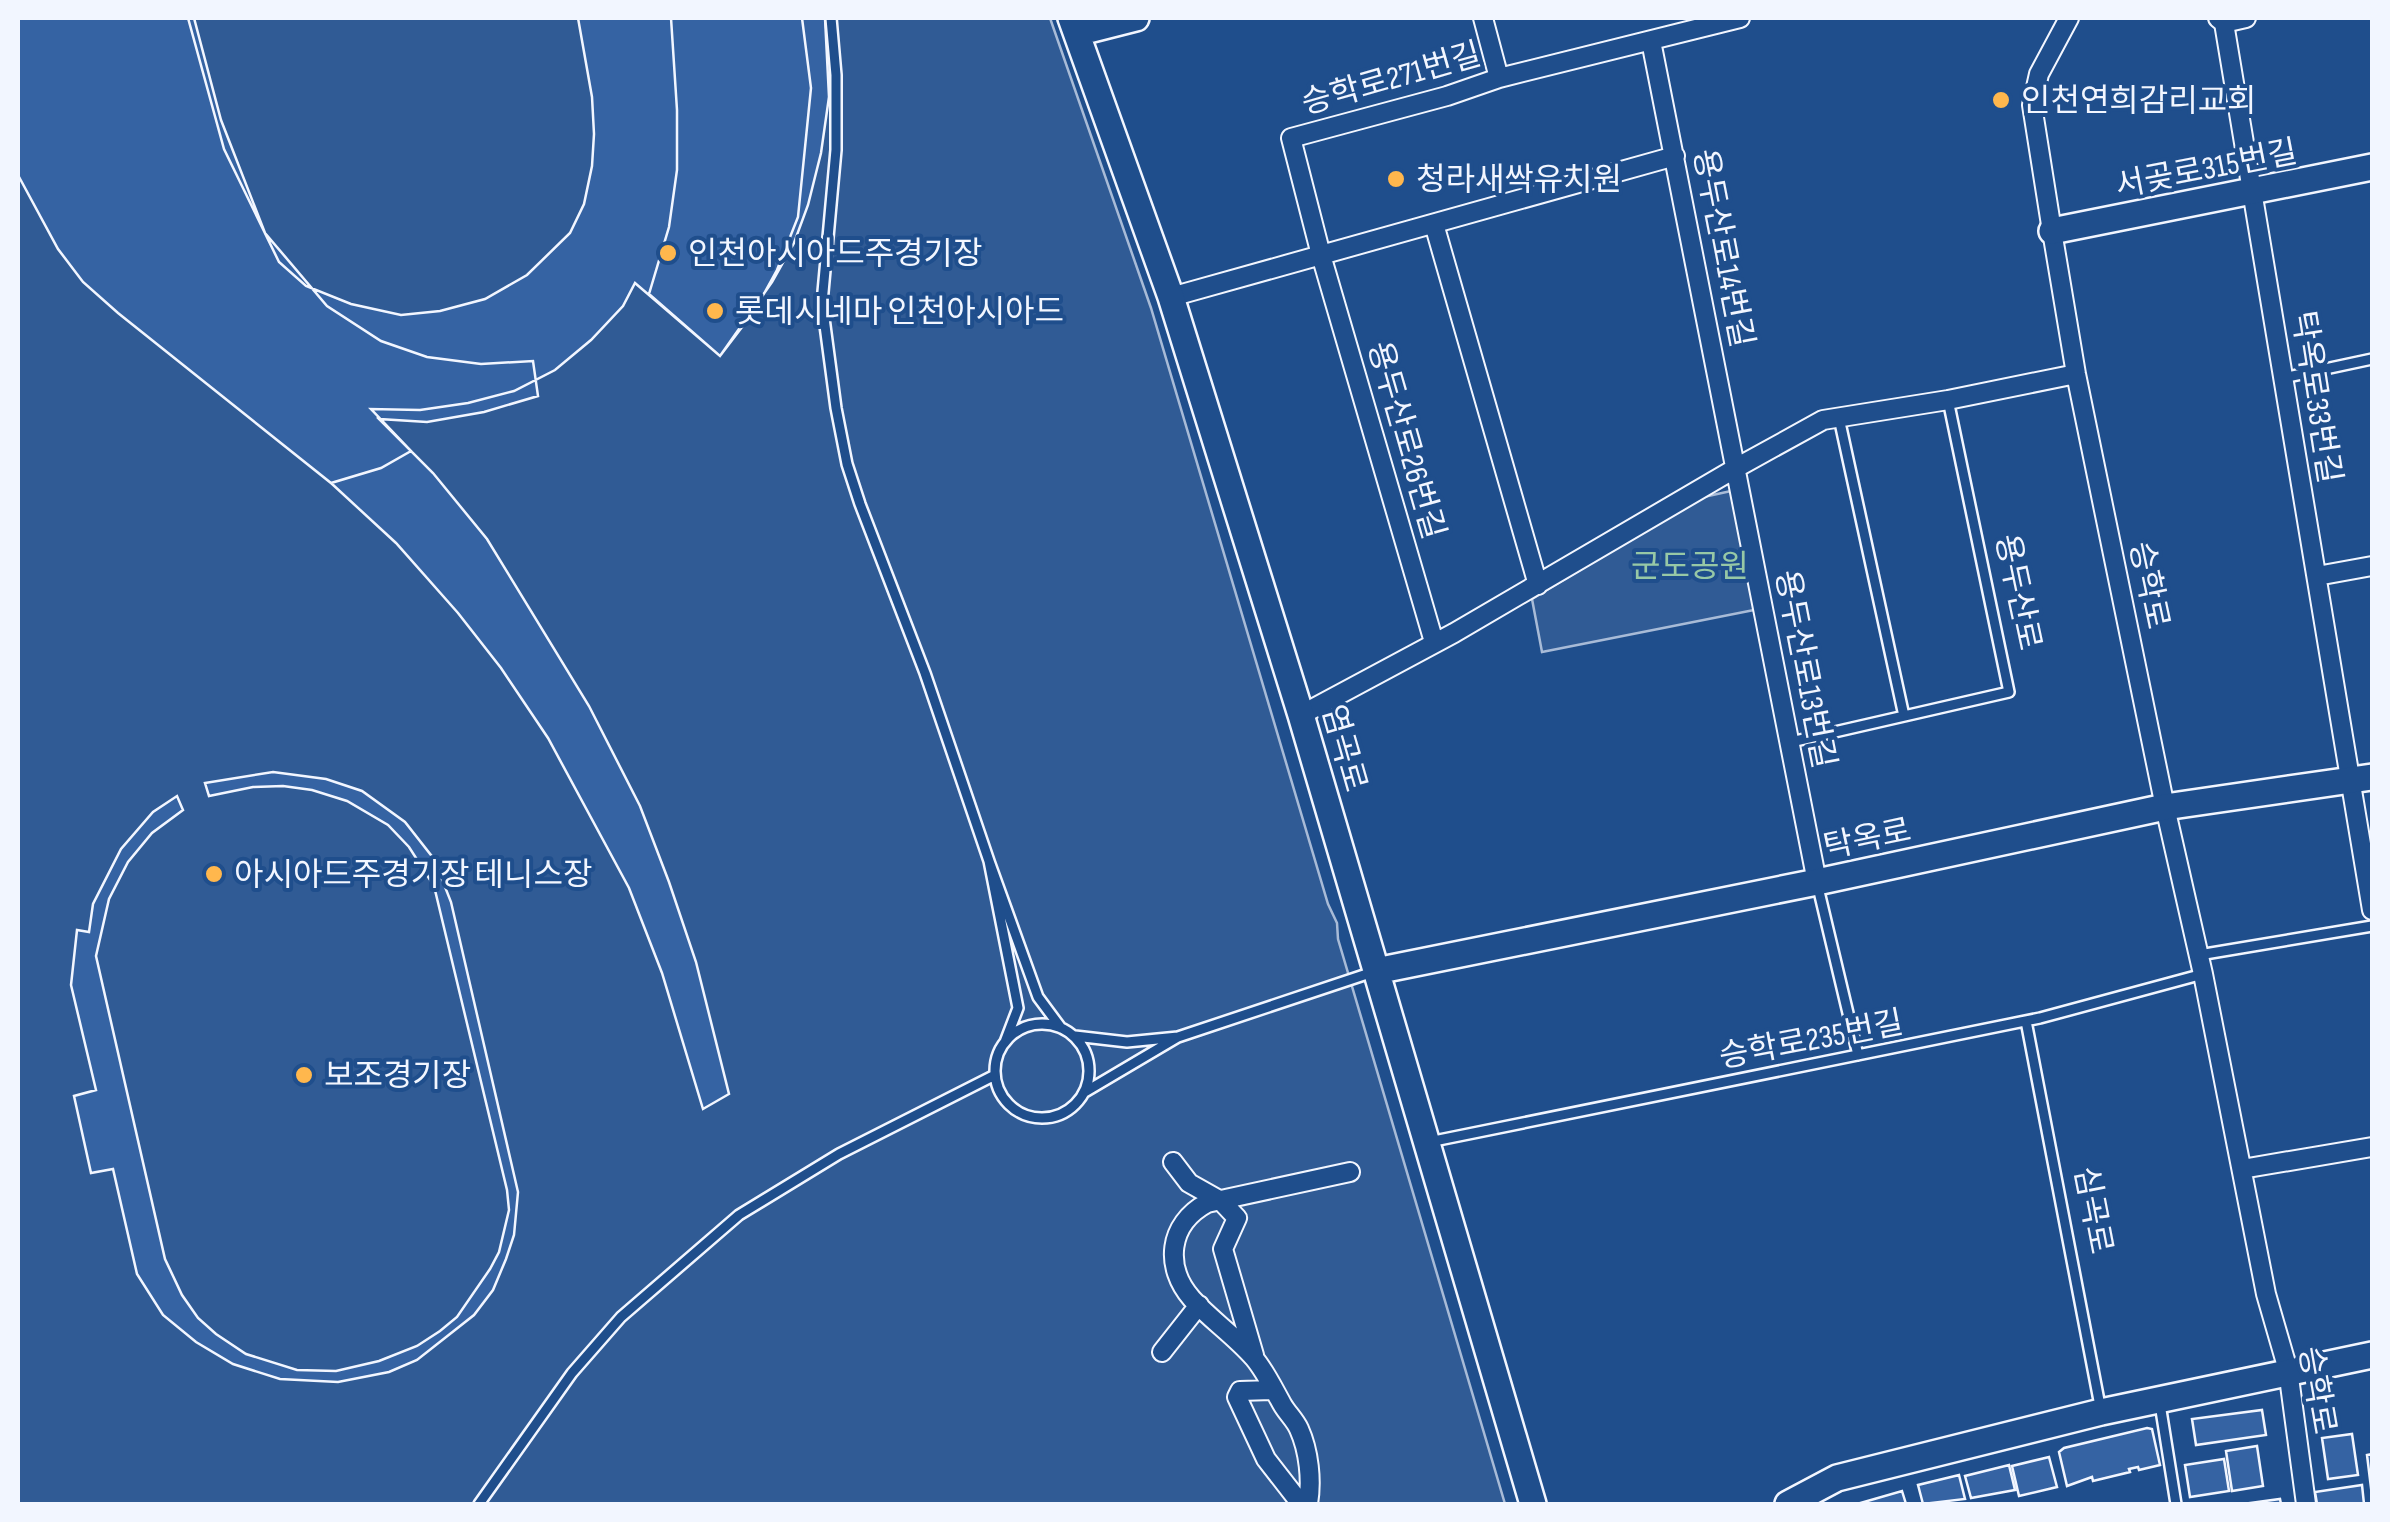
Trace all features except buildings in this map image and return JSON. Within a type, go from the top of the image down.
[{"type":"street","points":[[1074,25],[1136,18]]},
{"type":"street","points":[[1483,18],[1499,78]]},
{"type":"street","name":"승학로271번길","points":[[1291,138],[1499,78],[1740,18]]},
{"type":"street","name":"승학로","points":[[2069,18],[2039,74],[2032,105],[2052,231],[2076,374],[2199,954],[2266,1294],[2288,1370],[2306,1504]]},
{"type":"street","points":[[2221,20],[2246,18]]},
{"type":"street","name":"탁옥로33번길","points":[[2221,20],[2317,576],[2361,779],[2372,910]]},
{"type":"street","name":"염곡로","points":[[1074,25],[1171,297],[1301,715],[1533,1504]]},
{"type":"street","name":"용두산로14번길","points":[[1651,41],[1736,468]]},
{"type":"street","name":"용두산로26번길","points":[[1291,138],[1321,255],[1434,642]]},
{"type":"street","points":[[1171,297],[1676,156]]},
{"type":"street","name":"서곶로315번길","points":[[2052,231],[2372,167]]},
{"type":"street","points":[[1434,224],[1538,584]]},
{"type":"street","points":[[1301,715],[1823,420],[2076,374]]},
{"type":"street","name":"용두산로13번길","points":[[1736,468],[1817,882]]},
{"type":"street","points":[[2317,576],[2372,566]]},
{"type":"street","name":"탁옥로","points":[[1376,971],[1817,882],[2165,806],[2361,779]]},
{"type":"street","points":[[2242,1168],[2372,1147]]},
{"type":"street","points":[[1173,1162],[1189,1183],[1221,1202],[1238,1218],[1224,1249],[1256,1360],[1298,1426],[1309,1467],[1305,1504]]},
{"type":"street","points":[[1256,1360],[1198,1305],[1175,1268],[1174,1240],[1179,1228],[1196,1209],[1350,1172]]},
{"type":"street","points":[[1162,1352],[1198,1305]]},
{"type":"street","points":[[1788,1504],[1837,1478],[2101,1412],[2372,1354]]},
{"type":"street","points":[[1274,1390],[1240,1391],[1237,1397],[1266,1459],[1305,1504]]},
{"type":"lane","points":[[831,18],[836,150],[822,302],[847,464],[1038,997],[1062,1028],[1074,1036],[1089,1062],[1085,1092]]},
{"type":"lane","points":[[2283,378],[2372,359]]},
{"type":"lane","name":"용두산로","points":[[1791,742],[2009,692],[1948,400]]},
{"type":"lane","points":[[1839,418],[1904,716]]},
{"type":"lane","points":[[989,861],[1018,1008],[996,1056],[994,1075],[1006,1103],[1034,1118],[1065,1113],[1085,1092],[1178,1037],[1376,971]]},
{"type":"lane","points":[[1817,882],[1858,1056]]},
{"type":"lane","points":[[2199,954],[2372,926]]},
{"type":"lane","name":"승학로235번길","points":[[1426,1142],[2026,1021],[2203,974]]},
{"type":"lane","name":"심곡로","points":[[2026,1021],[2101,1412]]},
{"type":"lane","points":[[1004,1042],[1016,1031],[1032,1025],[1062,1028]]},
{"type":"lane","points":[[1074,1036],[1128,1042],[1178,1037]]},
{"type":"lane","points":[[479,1504],[572,1374],[621,1317],[739,1215],[840,1154],[994,1075]]},
{"type":"lane","points":[[2159,1399],[2176,1504]]},
{"type":"shaded area","points":[[18,18],[1050,18],[1151,308],[1328,904],[1337,923],[1338,939],[1505,1504],[18,1504]]},
{"type":"shaded area","name":"군도공원","points":[[1731,491],[1754,610],[1542,652],[1532,599],[1699,498]]},
{"type":"place","name":"인천연희감리교회","points":[[2001,100]]},
{"type":"place","name":"청라새싹유치원","points":[[1396,179]]},
{"type":"place","name":"인천아시아드주경기장","points":[[668,253]]},
{"type":"place","name":"롯데시네마 인천아시아드","points":[[715,311]]},
{"type":"place","name":"아시아드주경기장 테니스장","points":[[214,874]]},
{"type":"place","name":"보조경기장","points":[[304,1075]]}]
